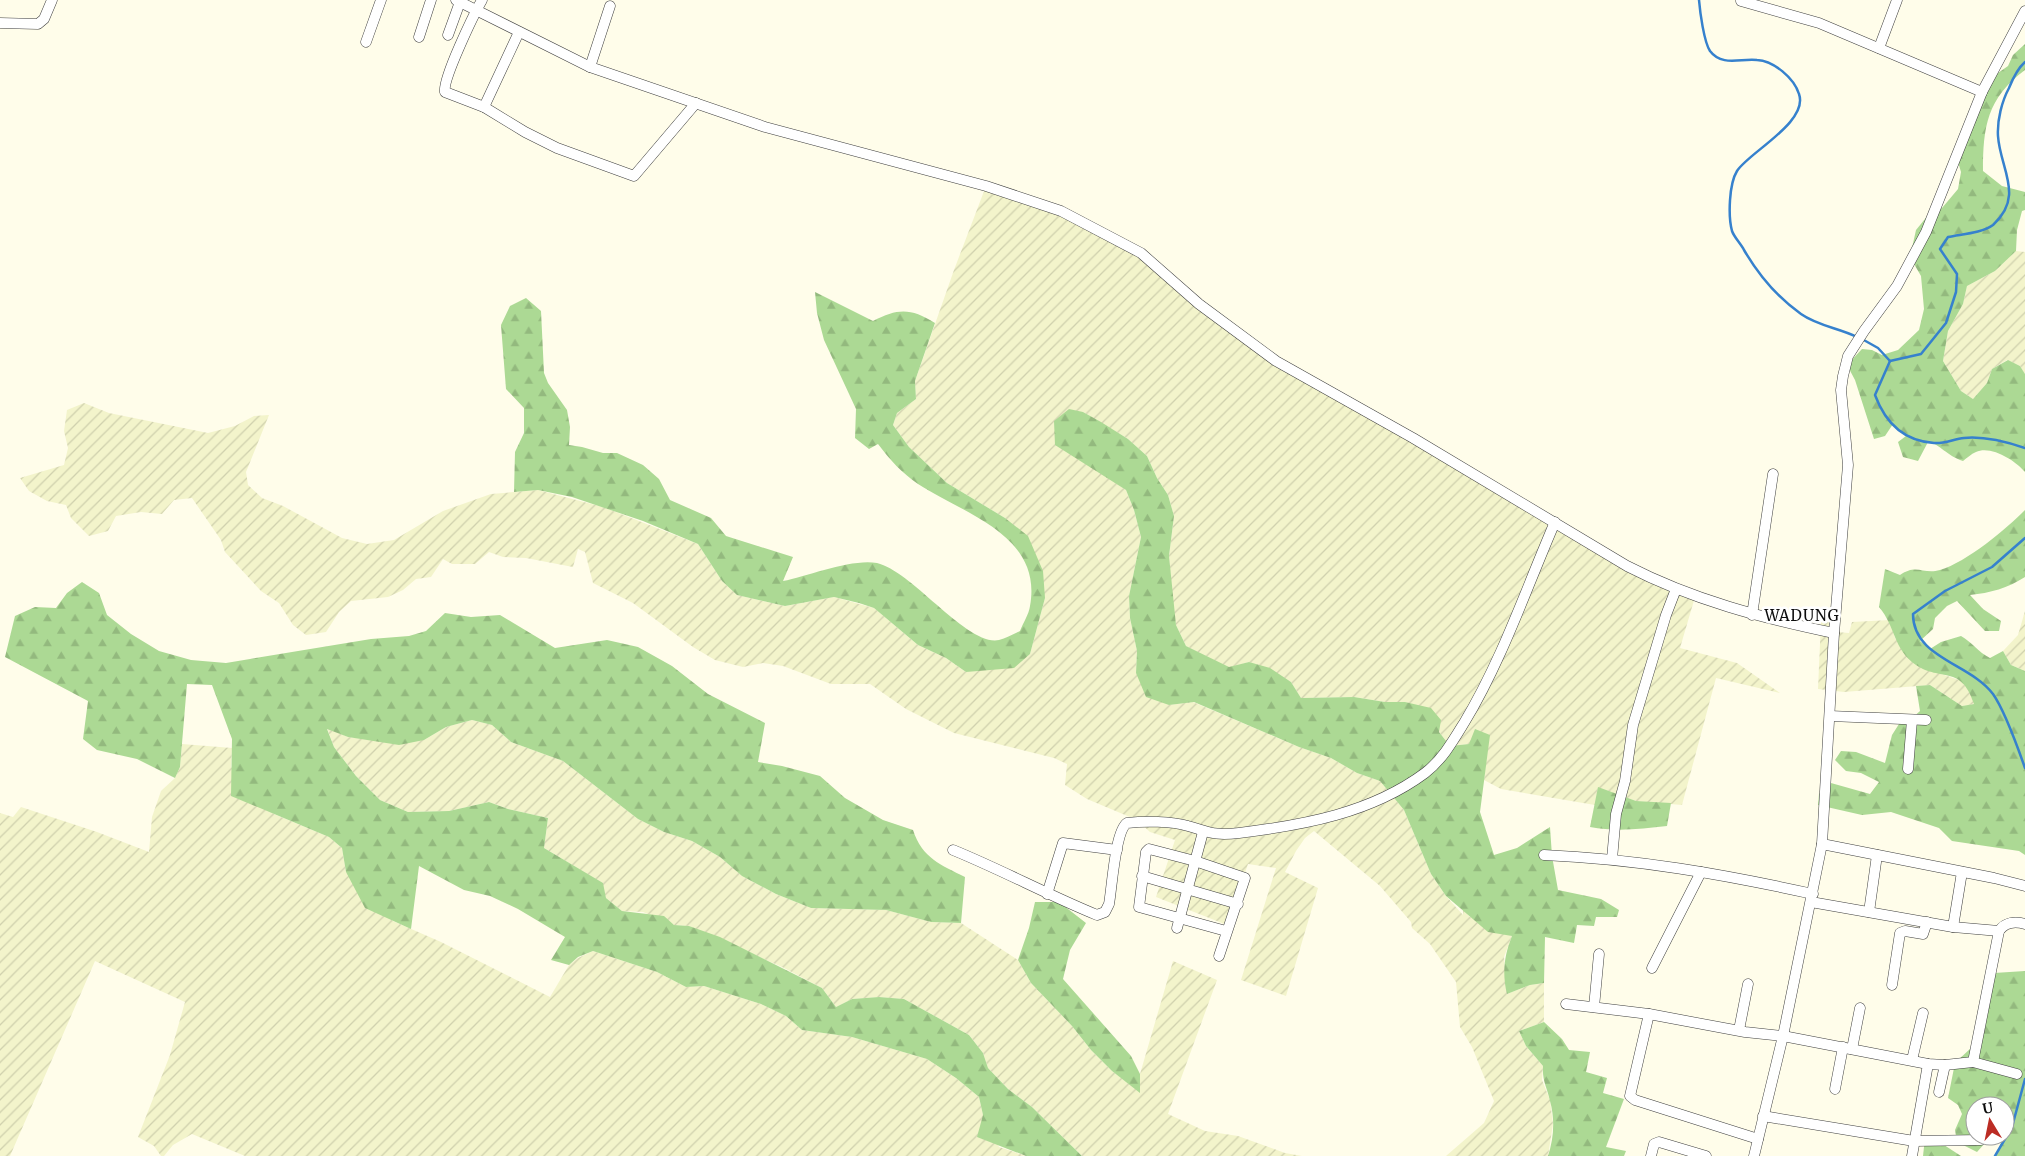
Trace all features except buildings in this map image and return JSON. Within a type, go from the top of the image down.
[{"type":"street","points":[[0,23],[38,24],[44,19],[52,0]]},
{"type":"street","points":[[366,42],[382,0]]},
{"type":"street","points":[[420,37],[431,0]]},
{"type":"street","points":[[482,0],[448,74],[445,92],[484,107],[525,132],[557,148],[632,177],[638,174],[696,103]]},
{"type":"street","points":[[1879,48],[1897,0]]},
{"type":"street","points":[[448,35],[458,1],[590,67],[765,127],[986,186],[1060,211],[1141,253],[1199,304],[1276,361],[1358,405],[1384,423],[1627,566],[1695,597],[1752,614],[1834,633]]},
{"type":"street","points":[[1742,2],[1819,23],[1982,92]]},
{"type":"street","points":[[590,67],[610,6]]},
{"type":"street","points":[[1754,1156],[1783,1036],[1822,844],[1834,633],[1848,466],[1841,390],[1848,356],[1897,286],[1926,232],[1982,92],[2025,11]]},
{"type":"street","points":[[484,107],[519,32]]},
{"type":"street","points":[[1752,614],[1773,474]]},
{"type":"street","points":[[953,850],[1010,874],[1046,894],[1097,915],[1101,914],[1109,904],[1117,850],[1122,828],[1127,823],[1170,823],[1187,826],[1203,832],[1220,834],[1240,833],[1346,813],[1380,800],[1426,772],[1444,755],[1477,702],[1554,522]]},
{"type":"street","points":[[1612,858],[1616,814],[1625,782],[1633,725],[1666,615],[1676,589]]},
{"type":"street","points":[[1830,716],[1926,720]]},
{"type":"street","points":[[1908,769],[1912,720]]},
{"type":"street","points":[[1178,928],[1203,832]]},
{"type":"street","points":[[1046,894],[1063,843],[1117,850]]},
{"type":"street","points":[[1822,844],[2025,886]]},
{"type":"street","points":[[1219,956],[1226,931],[1238,904],[1245,878],[1195,861],[1149,849],[1146,852],[1139,907],[1226,931]]},
{"type":"street","points":[[1869,912],[1877,855]]},
{"type":"street","points":[[1544,856],[1612,858],[1701,872],[1869,912],[1953,926],[1999,931]]},
{"type":"street","points":[[1652,968],[1701,872]]},
{"type":"street","points":[[1953,926],[1962,872]]},
{"type":"street","points":[[1142,876],[1238,904]]},
{"type":"street","points":[[1892,985],[1900,934],[1906,931],[1923,934],[1927,922]]},
{"type":"street","points":[[1973,1062],[1999,931],[2005,925],[2025,924]]},
{"type":"street","points":[[1594,1007],[1600,954]]},
{"type":"street","points":[[1739,1030],[1748,984]]},
{"type":"street","points":[[1566,1004],[1649,1014],[1783,1036],[1928,1064],[1945,1065],[1973,1062],[2016,1074]]},
{"type":"street","points":[[1835,1089],[1860,1008]]},
{"type":"street","points":[[1912,1060],[1923,1013]]},
{"type":"street","points":[[1649,1014],[1630,1096],[1634,1100],[1758,1139]]},
{"type":"street","points":[[1912,1156],[1928,1064]]},
{"type":"street","points":[[1939,1092],[1945,1065]]},
{"type":"street","points":[[1763,1116],[1914,1141],[1965,1140]]},
{"type":"street","points":[[1650,1156],[1654,1144],[1659,1142],[1706,1156]]},
{"type":"green space","points":[[2025,44],[2025,70],[2002,91],[1995,103],[1986,127],[1983,155],[1983,171],[2002,186],[2025,192],[2025,210],[2022,211],[2017,230],[2016,251],[1995,271],[1967,286],[1963,304],[1948,331],[1943,361],[1961,391],[1973,399],[1987,383],[1992,369],[2008,360],[2020,366],[2025,374],[2025,472],[2016,463],[1996,452],[1982,450],[1963,461],[1928,442],[1918,461],[1903,457],[1898,442],[1906,436],[1893,424],[1885,436],[1874,439],[1855,380],[1847,365],[1862,349],[1872,350],[1882,355],[1898,350],[1919,330],[1924,309],[1921,276],[1910,257],[1916,230],[1929,214],[1942,208],[1958,189],[1961,172],[1955,152],[1956,144],[1988,80],[2008,66],[2013,55]]},
{"type":"green space","points":[[986,186],[1015,195],[1126,246],[1234,332],[1568,530],[1695,597],[1680,648],[1737,663],[1780,693],[1716,678],[1682,805],[1636,801],[1598,788],[1595,805],[1501,789],[1484,780],[1489,735],[1469,744],[1450,746],[1439,732],[1405,702],[1385,702],[1354,697],[1301,698],[1291,682],[1249,662],[1229,668],[1186,646],[1176,625],[1172,602],[1169,556],[1174,516],[1168,495],[1157,478],[1147,456],[1128,439],[1083,412],[1105,475],[1126,490],[1134,510],[1141,537],[1129,596],[1130,618],[1137,651],[1136,673],[1169,705],[1193,702],[1299,747],[1331,758],[1357,773],[1380,781],[1404,810],[1431,874],[1446,896],[1463,915],[1463,909],[1470,917],[1512,936],[1504,957],[1507,994],[1530,985],[1544,983],[1544,1022],[1519,1031],[1526,1046],[1543,1066],[1542,1080],[1550,1100],[1553,1124],[1548,1156],[1446,1156],[1484,1123],[1494,1101],[1472,1047],[1460,1027],[1456,982],[1430,944],[1412,928],[1411,922],[1380,886],[1314,831],[1305,838],[1285,872],[1318,888],[1286,996],[1241,980],[1276,868],[1248,864],[1227,925],[1156,897],[1175,840],[1150,832],[1137,820],[1087,799],[1065,785],[1067,764],[1054,758],[954,733],[906,709],[870,684],[831,684],[783,666],[763,663],[743,667],[715,660],[693,647],[633,603],[593,583],[585,552],[578,549],[573,567],[526,558],[503,557],[489,552],[475,564],[452,564],[443,559],[431,577],[416,579],[403,590],[388,597],[351,601],[339,612],[326,632],[306,635],[293,625],[279,603],[261,591],[225,552],[221,540],[192,498],[174,500],[162,514],[141,512],[116,516],[108,531],[89,536],[71,518],[66,505],[47,501],[29,491],[20,478],[64,465],[68,448],[64,431],[67,410],[84,403],[109,413],[208,433],[235,426],[254,416],[269,415],[246,472],[248,485],[262,498],[283,506],[342,538],[367,544],[394,540],[443,511],[491,494],[538,490],[603,507],[698,544],[722,581],[737,595],[785,606],[834,597],[874,608],[918,645],[946,658],[966,672],[1030,654],[1045,598],[1005,518],[947,483],[909,447],[893,425],[897,413],[916,399],[915,381]]},
{"type":"green space","points":[[2016,251],[2025,252],[2025,374],[2020,366],[2007,360],[1992,369],[1987,383],[1973,399],[1961,391],[1943,361],[1948,331],[1963,304],[1967,286],[1995,271]]},
{"type":"green space","points":[[815,292],[873,321],[897,312],[911,312],[935,323],[915,381],[916,399],[897,413],[893,425],[909,447],[947,483],[1005,518],[1028,536],[1043,571],[1045,598],[1030,654],[1014,668],[966,672],[946,658],[918,645],[874,608],[859,603],[834,597],[785,606],[737,595],[722,581],[698,544],[643,521],[572,497],[538,490],[514,492],[515,452],[524,433],[524,408],[506,389],[501,325],[510,306],[526,298],[541,311],[544,373],[548,383],[567,410],[570,427],[569,445],[603,453],[617,453],[643,465],[659,479],[670,500],[711,518],[726,536],[793,557],[783,581],[843,565],[867,562],[877,563],[891,569],[906,579],[956,621],[986,639],[999,640],[1020,631],[1030,606],[1031,582],[1024,561],[1012,544],[977,517],[912,480],[896,466],[878,444],[869,449],[855,438],[856,409],[824,340],[817,313]]},
{"type":"green space","points":[[1069,409],[1083,412],[1128,439],[1147,456],[1157,478],[1168,495],[1174,516],[1169,556],[1176,625],[1186,646],[1229,667],[1249,662],[1270,668],[1291,682],[1301,698],[1354,697],[1385,702],[1405,702],[1431,708],[1441,720],[1439,732],[1450,746],[1469,744],[1475,729],[1490,735],[1480,812],[1494,855],[1517,848],[1550,827],[1552,856],[1558,890],[1601,899],[1619,910],[1617,917],[1596,917],[1594,926],[1577,925],[1574,943],[1545,937],[1544,983],[1530,985],[1507,994],[1505,965],[1512,936],[1488,932],[1446,896],[1431,874],[1404,810],[1380,781],[1357,773],[1331,758],[1299,747],[1194,702],[1169,705],[1146,697],[1136,673],[1137,651],[1130,618],[1129,596],[1141,537],[1134,510],[1126,490],[1055,445],[1054,421]]},
{"type":"green space","points":[[2025,510],[2025,577],[1999,589],[1970,595],[1983,609],[2001,621],[1999,631],[1985,631],[1957,601],[1947,606],[1935,618],[1933,629],[1920,641],[1930,649],[1941,642],[1961,636],[1990,658],[2003,651],[2011,665],[2025,671],[2025,855],[2019,851],[1952,841],[1939,828],[1891,812],[1862,815],[1818,805],[1819,794],[1831,783],[1870,794],[1879,782],[1861,773],[1846,771],[1835,760],[1841,751],[1856,752],[1885,763],[1892,735],[1899,724],[1910,720],[1920,711],[1916,686],[1930,685],[1962,706],[1974,704],[1963,683],[1950,676],[1925,670],[1916,665],[1903,652],[1889,622],[1879,607],[1885,569],[1900,575],[1916,569],[1934,571],[1951,566],[1974,553]]},
{"type":"green space","points":[[82,582],[99,593],[107,615],[131,634],[159,651],[191,660],[226,663],[371,639],[409,636],[426,631],[445,613],[471,617],[500,615],[555,648],[607,640],[638,647],[672,666],[708,694],[765,723],[758,762],[820,776],[845,798],[883,820],[913,830],[917,840],[933,860],[965,877],[961,923],[931,922],[886,910],[811,908],[776,894],[742,876],[720,857],[692,841],[664,832],[638,819],[563,761],[511,742],[492,725],[472,720],[446,727],[424,740],[399,745],[348,737],[327,729],[334,747],[356,776],[380,800],[408,812],[449,811],[489,802],[508,809],[548,818],[544,848],[603,883],[606,898],[622,911],[664,916],[674,925],[689,926],[720,937],[822,988],[836,1007],[852,999],[879,997],[904,999],[969,1035],[983,1053],[988,1068],[1008,1089],[1032,1107],[1082,1156],[1026,1156],[977,1137],[983,1115],[979,1097],[956,1078],[927,1059],[852,1037],[802,1030],[786,1016],[761,1004],[704,986],[686,987],[657,972],[593,951],[578,957],[569,965],[551,960],[565,937],[518,909],[490,896],[464,890],[419,866],[411,929],[365,908],[346,872],[342,848],[329,837],[231,796],[232,739],[212,685],[187,684],[180,767],[175,778],[137,759],[97,750],[83,739],[88,701],[5,657],[15,616],[35,607],[56,608],[67,593]]},
{"type":"green space","points":[[2025,611],[2025,671],[2011,665],[2003,651],[2018,635]]},
{"type":"green space","points":[[1890,620],[1895,638],[1918,666],[1962,681],[1970,690],[1975,704],[1962,706],[1930,685],[1844,692],[1818,689],[1821,621],[1837,624],[1837,632],[1849,633],[1852,622]]},
{"type":"green space","points":[[472,720],[492,725],[511,742],[563,761],[638,819],[664,832],[692,841],[720,857],[742,876],[776,894],[811,908],[886,910],[931,922],[961,923],[1018,960],[1031,983],[1072,1026],[1091,1050],[1112,1071],[1140,1092],[1140,1074],[1173,961],[1217,980],[1168,1114],[1205,1131],[1238,1136],[1285,1153],[1302,1156],[1082,1156],[1032,1107],[1008,1089],[988,1068],[983,1053],[969,1035],[904,999],[879,997],[852,999],[836,1007],[822,988],[782,967],[689,926],[674,925],[643,912],[622,911],[606,898],[602,883],[544,848],[548,818],[508,809],[489,802],[449,811],[408,812],[380,800],[356,776],[334,747],[327,728],[348,737],[373,740],[424,740],[446,727]]},
{"type":"green space","points":[[182,744],[232,748],[231,767],[274,814],[329,837],[342,848],[346,872],[393,921],[441,942],[550,997],[569,965],[578,958],[593,951],[657,972],[686,987],[704,986],[761,1004],[786,1016],[802,1030],[852,1037],[927,1059],[956,1078],[979,1097],[983,1115],[999,1147],[1026,1156],[245,1156],[192,1134],[173,1145],[164,1156],[161,1156],[154,1146],[138,1137],[170,1055],[185,1002],[95,961],[10,1156],[0,1156],[0,813],[13,817],[21,807],[97,832],[149,852],[152,817],[161,791],[175,778],[180,767]]},
{"type":"green space","points":[[1598,787],[1636,801],[1671,803],[1667,826],[1619,830],[1590,827]]},
{"type":"green space","points":[[1035,902],[1059,902],[1086,923],[1070,950],[1063,979],[1131,1056],[1140,1074],[1140,1093],[1112,1071],[1091,1050],[1072,1026],[1031,983],[1018,960],[1029,928]]},
{"type":"green space","points":[[2025,971],[2025,1156],[1995,1156],[2000,1146],[2015,1146],[2015,1096],[1965,1096],[1965,1146],[1957,1142],[1955,1130],[1962,1114],[1958,1105],[1948,1098],[1955,1063],[1972,1047],[1994,973]]},
{"type":"green space","points":[[1544,1022],[1562,1039],[1569,1050],[1590,1052],[1586,1072],[1607,1078],[1603,1093],[1624,1099],[1606,1147],[1626,1151],[1624,1156],[1548,1156],[1552,1142],[1553,1122],[1543,1066],[1526,1046],[1519,1031]]},
{"type":"green space","points":[[1925,1138],[1941,1143],[1961,1156],[1923,1156]]},
{"type":"green space","points":[[1965,1146],[1982,1146],[1977,1152]]},
{"type":"waterway","points":[[1699,0],[1706,41],[1710,51],[1715,56],[1732,61],[1757,60],[1770,63],[1788,76],[1799,94],[1800,105],[1787,126],[1743,164],[1734,177],[1730,200],[1730,217],[1733,233],[1762,276],[1776,293],[1792,307],[1814,321],[1857,337]]},
{"type":"waterway","points":[[1890,361],[1921,354],[1946,323],[1956,292],[1957,274],[1940,249],[1948,237],[1978,232],[1988,228],[2002,214],[2008,203],[2008,182],[2000,148],[1998,124],[2006,93],[2025,62]]},
{"type":"waterway","points":[[1862,339],[1878,348],[1890,361]]},
{"type":"waterway","points":[[1890,361],[1875,395],[1890,422],[1905,434],[1934,443],[1964,438],[1979,438],[2025,448]]},
{"type":"waterway","points":[[2025,538],[1992,567],[1945,591],[1913,614],[1915,629],[1922,641],[1944,659],[1983,683],[1993,694],[2007,720],[2025,768]]},
{"type":"waterway","points":[[1995,1156],[2012,1127],[2025,1079]]},
{"type":"district","name":"WADUNG","points":[[1802,616]]}]
